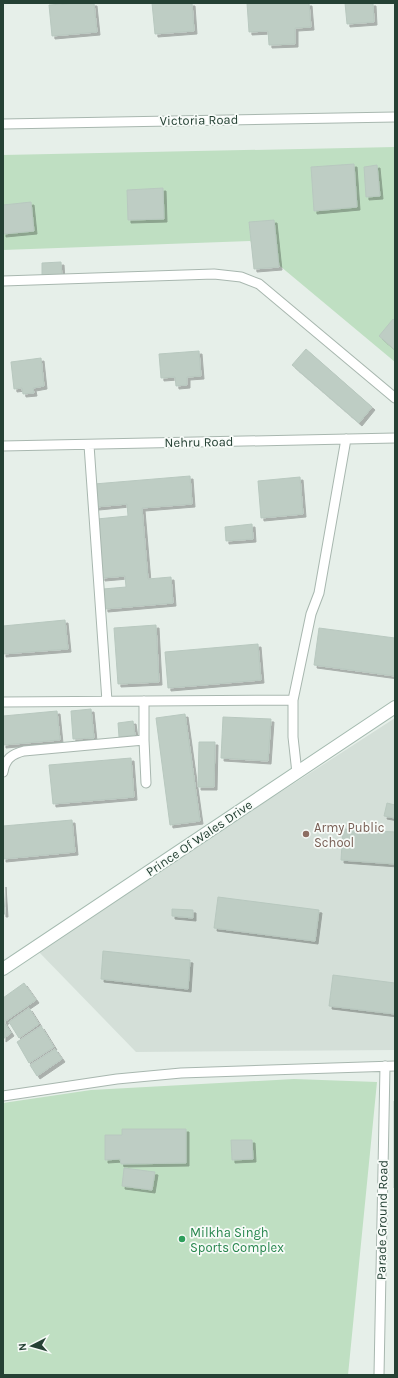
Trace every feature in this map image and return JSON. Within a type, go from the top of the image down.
[{"type":"main road","name":"Prince Of Wales Drive","points":[[3,969],[395,707]]},
{"type":"street","name":"Victoria Road","points":[[3,124],[395,117]]},
{"type":"street","points":[[3,280],[214,274],[241,277],[259,284],[395,398]]},
{"type":"street","name":"Nehru Road","points":[[3,446],[395,438]]},
{"type":"street","points":[[297,772],[293,737],[293,700],[311,614],[319,593],[346,439]]},
{"type":"street","points":[[89,444],[108,701]]},
{"type":"street","points":[[3,702],[293,700]]},
{"type":"street","points":[[144,701],[146,783]]},
{"type":"street","points":[[3,772],[8,759],[15,754],[144,740]]},
{"type":"street","name":"Parade Ground Road","points":[[379,1375],[385,1066]]},
{"type":"street","points":[[3,1096],[117,1079],[181,1073],[395,1066]]},
{"type":"shaded area","name":"Army Public School","points":[[395,718],[395,1050],[136,1052],[37,950]]},
{"type":"green space","points":[[395,147],[395,362],[250,241],[3,250],[3,155]]},
{"type":"green space","name":"Milkha Singh Sports Complex","points":[[294,1079],[377,1082],[348,1375],[3,1375],[3,1103],[91,1090]]},
{"type":"building","points":[[94,3],[97,32],[52,36],[49,5]]},
{"type":"building","points":[[152,3],[192,3],[194,31],[155,34]]},
{"type":"building","points":[[247,3],[309,3],[311,27],[295,28],[295,44],[269,45],[268,31],[249,32]]},
{"type":"building","points":[[345,3],[373,3],[374,22],[347,24]]},
{"type":"building","points":[[354,164],[357,207],[314,211],[311,167]]},
{"type":"building","points":[[377,165],[380,196],[366,197],[364,167]]},
{"type":"building","points":[[163,188],[164,219],[128,220],[127,190]]},
{"type":"building","points":[[31,202],[34,231],[3,234],[3,205]]},
{"type":"building","points":[[274,220],[279,267],[254,269],[249,222]]},
{"type":"building","points":[[61,262],[62,278],[42,278],[42,263]]},
{"type":"building","points":[[393,319],[395,321],[395,350],[379,336]]},
{"type":"building","points":[[306,349],[372,407],[359,423],[292,365]]},
{"type":"building","points":[[199,351],[201,376],[187,377],[187,385],[176,386],[175,377],[161,378],[159,354]]},
{"type":"building","points":[[41,358],[44,386],[33,388],[34,393],[23,394],[22,388],[14,389],[11,362]]},
{"type":"building","points":[[190,476],[192,504],[142,508],[148,579],[171,577],[173,603],[105,609],[103,589],[126,587],[125,576],[102,578],[97,519],[128,516],[127,504],[96,507],[94,484]]},
{"type":"building","points":[[300,477],[303,514],[261,518],[258,481]]},
{"type":"building","points":[[252,524],[253,539],[226,541],[225,527]]},
{"type":"building","points":[[65,620],[68,649],[3,654],[3,626]]},
{"type":"building","points":[[156,625],[159,682],[118,684],[114,628]]},
{"type":"building","points":[[319,628],[395,638],[395,676],[314,665]]},
{"type":"building","points":[[258,644],[261,680],[168,688],[165,652]]},
{"type":"building","points":[[91,709],[94,738],[73,739],[71,711]]},
{"type":"building","points":[[57,711],[60,740],[3,745],[3,716]]},
{"type":"building","points":[[185,714],[200,821],[170,825],[156,718]]},
{"type":"building","points":[[223,717],[271,719],[268,761],[221,758]]},
{"type":"building","points":[[133,721],[135,735],[119,737],[118,723]]},
{"type":"building","points":[[199,742],[215,742],[214,787],[198,787]]},
{"type":"building","points":[[131,758],[134,797],[53,804],[49,765]]},
{"type":"building","points":[[387,803],[395,805],[395,818],[384,816]]},
{"type":"building","points":[[72,820],[75,852],[3,859],[3,826]]},
{"type":"building","points":[[343,829],[395,832],[395,864],[341,860]]},
{"type":"building","points":[[3,884],[5,914],[3,914]]},
{"type":"building","points":[[218,897],[319,910],[315,941],[214,928]]},
{"type":"building","points":[[172,909],[193,910],[193,918],[172,916]]},
{"type":"building","points":[[103,951],[190,960],[188,989],[101,979]]},
{"type":"building","points":[[333,975],[395,983],[395,1014],[329,1006]]},
{"type":"building","points":[[24,983],[36,1000],[4,1022],[11,1033],[3,1039],[3,998]]},
{"type":"building","points":[[29,1008],[39,1024],[19,1038],[9,1022]]},
{"type":"building","points":[[41,1026],[54,1047],[29,1063],[17,1042]]},
{"type":"building","points":[[55,1049],[62,1059],[37,1076],[30,1065]]},
{"type":"building","points":[[395,1101],[395,1188],[394,1188]]},
{"type":"building","points":[[122,1129],[186,1129],[186,1163],[121,1164],[120,1159],[105,1160],[105,1135],[122,1135]]},
{"type":"building","points":[[231,1140],[252,1140],[253,1159],[232,1160]]},
{"type":"building","points":[[124,1168],[155,1172],[152,1190],[122,1186]]},
{"type":"place","name":"Army Public School","points":[[306,834]]},
{"type":"place","name":"Milkha Singh Sports Complex","points":[[182,1239]]}]
